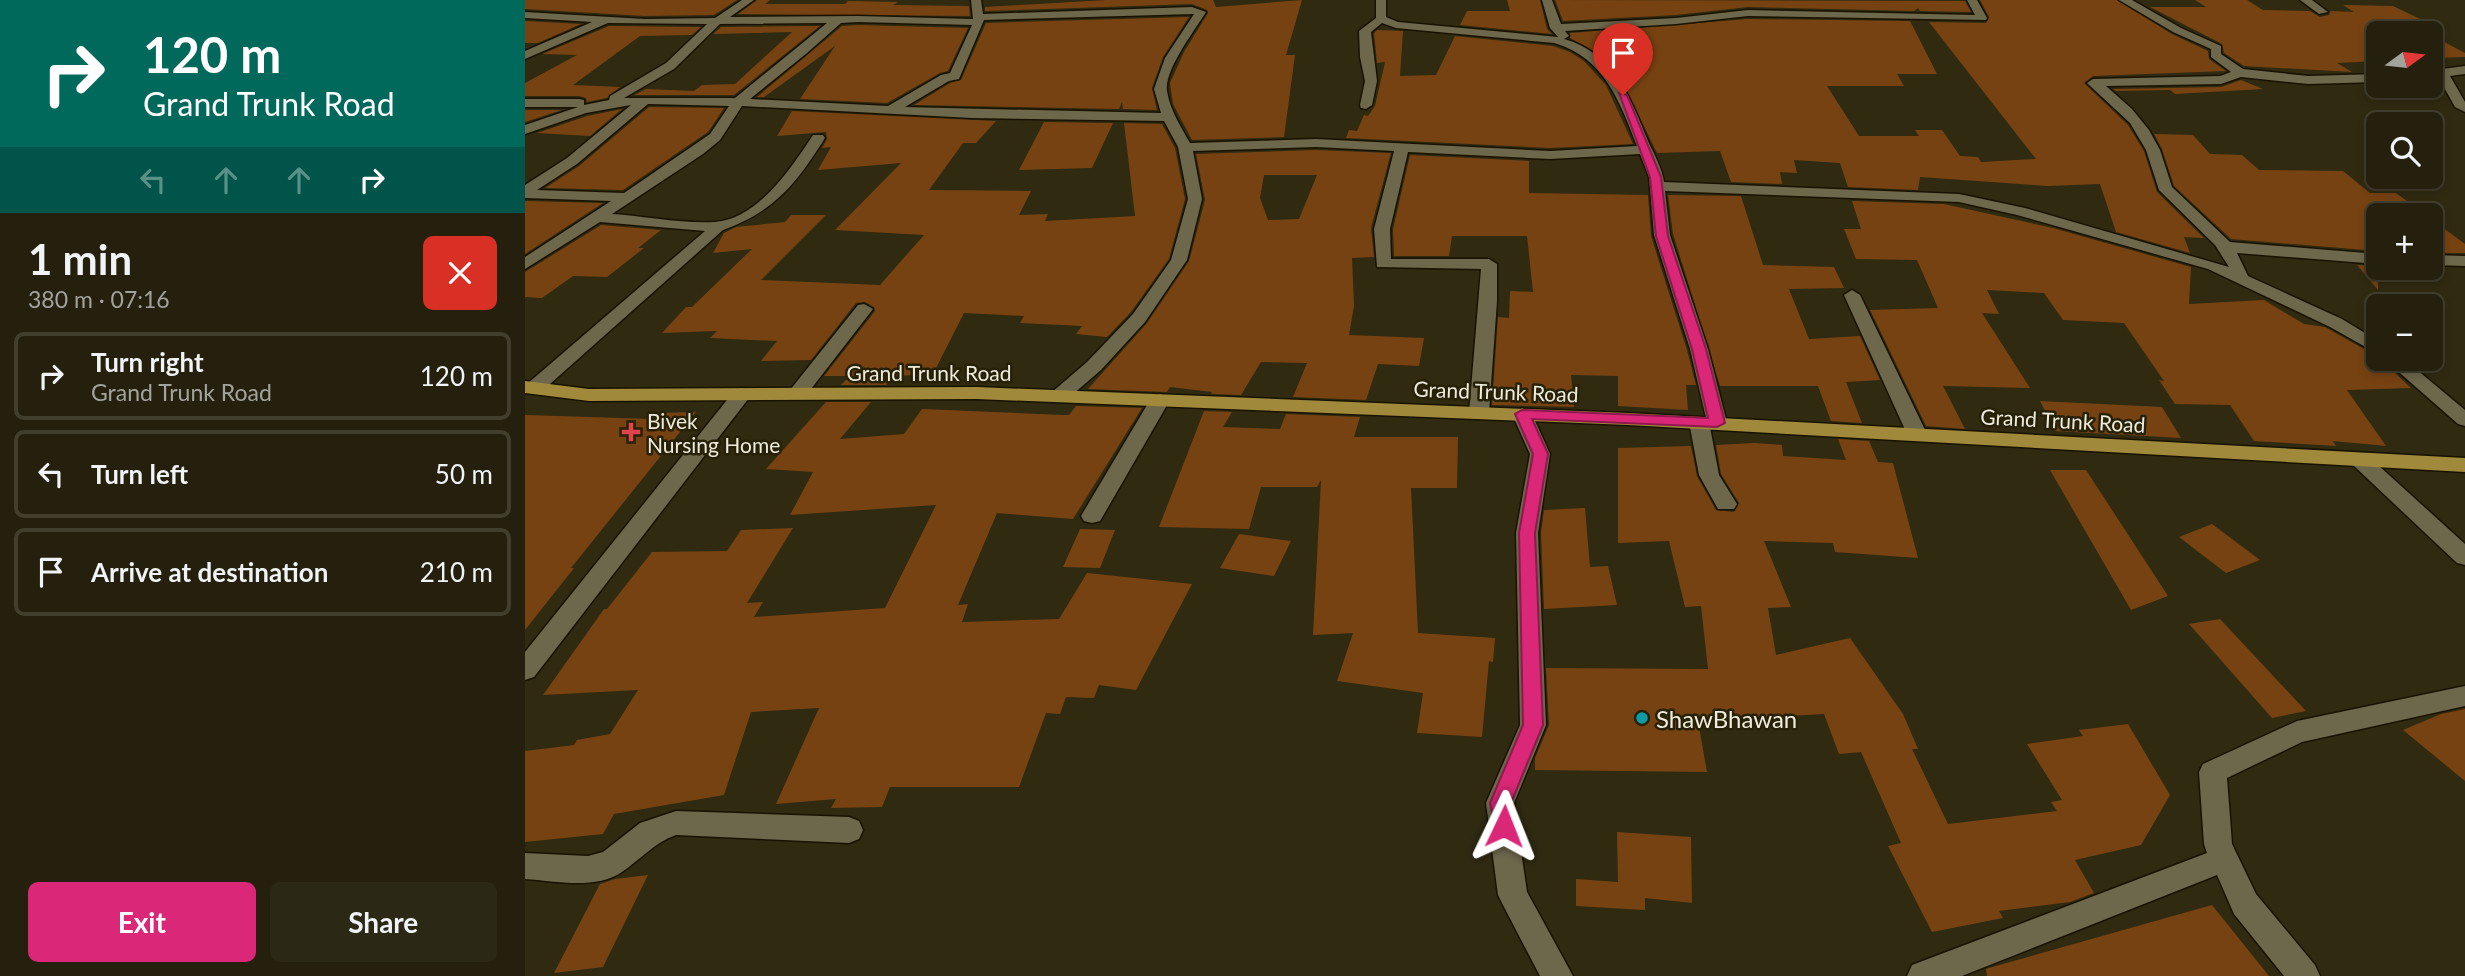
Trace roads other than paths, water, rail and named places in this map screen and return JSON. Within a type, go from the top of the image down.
[{"type":"main road","name":"Grand Trunk Road","points":[[530,387],[589,395],[977,394],[1522,414],[2465,465]]},
{"type":"street","points":[[525,130],[554,117],[606,103],[670,66],[716,22],[749,0]]},
{"type":"street","points":[[892,109],[945,78],[955,76],[979,19],[976,0]]},
{"type":"street","points":[[1381,0],[1381,19]]},
{"type":"street","points":[[1547,0],[1556,28],[1573,45],[1600,63],[1623,95],[1656,177],[1662,236],[1699,349],[1708,422],[1709,475],[1726,503]]},
{"type":"street","points":[[1753,0],[1762,13]]},
{"type":"street","points":[[1878,0],[1890,16]]},
{"type":"street","points":[[1556,28],[1762,13],[1982,18],[1972,0]]},
{"type":"street","points":[[2124,0],[2177,30],[2217,48],[2215,55],[2240,74]]},
{"type":"street","points":[[2305,0],[2323,12]]},
{"type":"street","points":[[525,15],[716,22],[979,19],[1199,10],[1201,12],[1192,29],[1171,58],[1160,89],[1169,117],[1185,147],[1195,199],[1179,260],[1139,318],[1094,366],[1058,397]]},
{"type":"street","points":[[525,264],[698,151],[715,137],[738,102],[803,51],[838,19]]},
{"type":"street","points":[[1381,19],[1396,24],[1495,33],[1573,45]]},
{"type":"street","points":[[1366,104],[1371,81],[1366,57],[1366,31],[1381,19]]},
{"type":"street","points":[[525,55],[607,20]]},
{"type":"street","points":[[2443,73],[2465,70]]},
{"type":"street","points":[[2241,279],[2238,266],[2227,247],[2189,214],[2164,187],[2152,148],[2137,123],[2118,101],[2092,83],[2221,80],[2255,73],[2308,80],[2366,78]]},
{"type":"street","points":[[2443,84],[2465,108]]},
{"type":"street","points":[[525,103],[645,100],[738,102],[972,114],[1169,117]]},
{"type":"street","points":[[525,192],[572,160],[645,100]]},
{"type":"street","points":[[530,387],[718,227],[758,212],[792,179],[818,138]]},
{"type":"street","points":[[1185,147],[1317,143],[1550,155],[1644,150]]},
{"type":"street","points":[[1402,147],[1382,229],[1383,264],[1489,264],[1490,281],[1480,371],[1479,413]]},
{"type":"street","points":[[1657,186],[1959,198],[2084,227],[2214,266],[2336,323],[2366,342]]},
{"type":"street","points":[[525,192],[625,197]]},
{"type":"street","points":[[598,217],[718,227]]},
{"type":"street","points":[[2227,247],[2366,258]]},
{"type":"street","points":[[2443,260],[2465,261]]},
{"type":"street","points":[[1852,295],[1917,434]]},
{"type":"street","points":[[797,394],[865,309]]},
{"type":"street","points":[[2407,371],[2465,420]]},
{"type":"street","points":[[525,670],[536,642],[742,394]]},
{"type":"street","points":[[1091,516],[1160,400]]},
{"type":"street","points":[[1522,414],[1540,454],[1527,533],[1533,725],[1500,803],[1513,895],[1557,976]]},
{"type":"street","points":[[2360,460],[2465,557]]},
{"type":"street","points":[[2304,976],[2245,904],[2218,844],[2213,772],[2297,732],[2465,696]]},
{"type":"street","points":[[525,866],[588,869],[610,864],[650,832],[676,823],[849,830]]},
{"type":"street","points":[[1923,976],[2225,859]]},
{"type":"place","name":"Bivek Nursing Home","points":[[631,432]]},
{"type":"place","name":"ShawBhawan","points":[[1642,718]]}]
